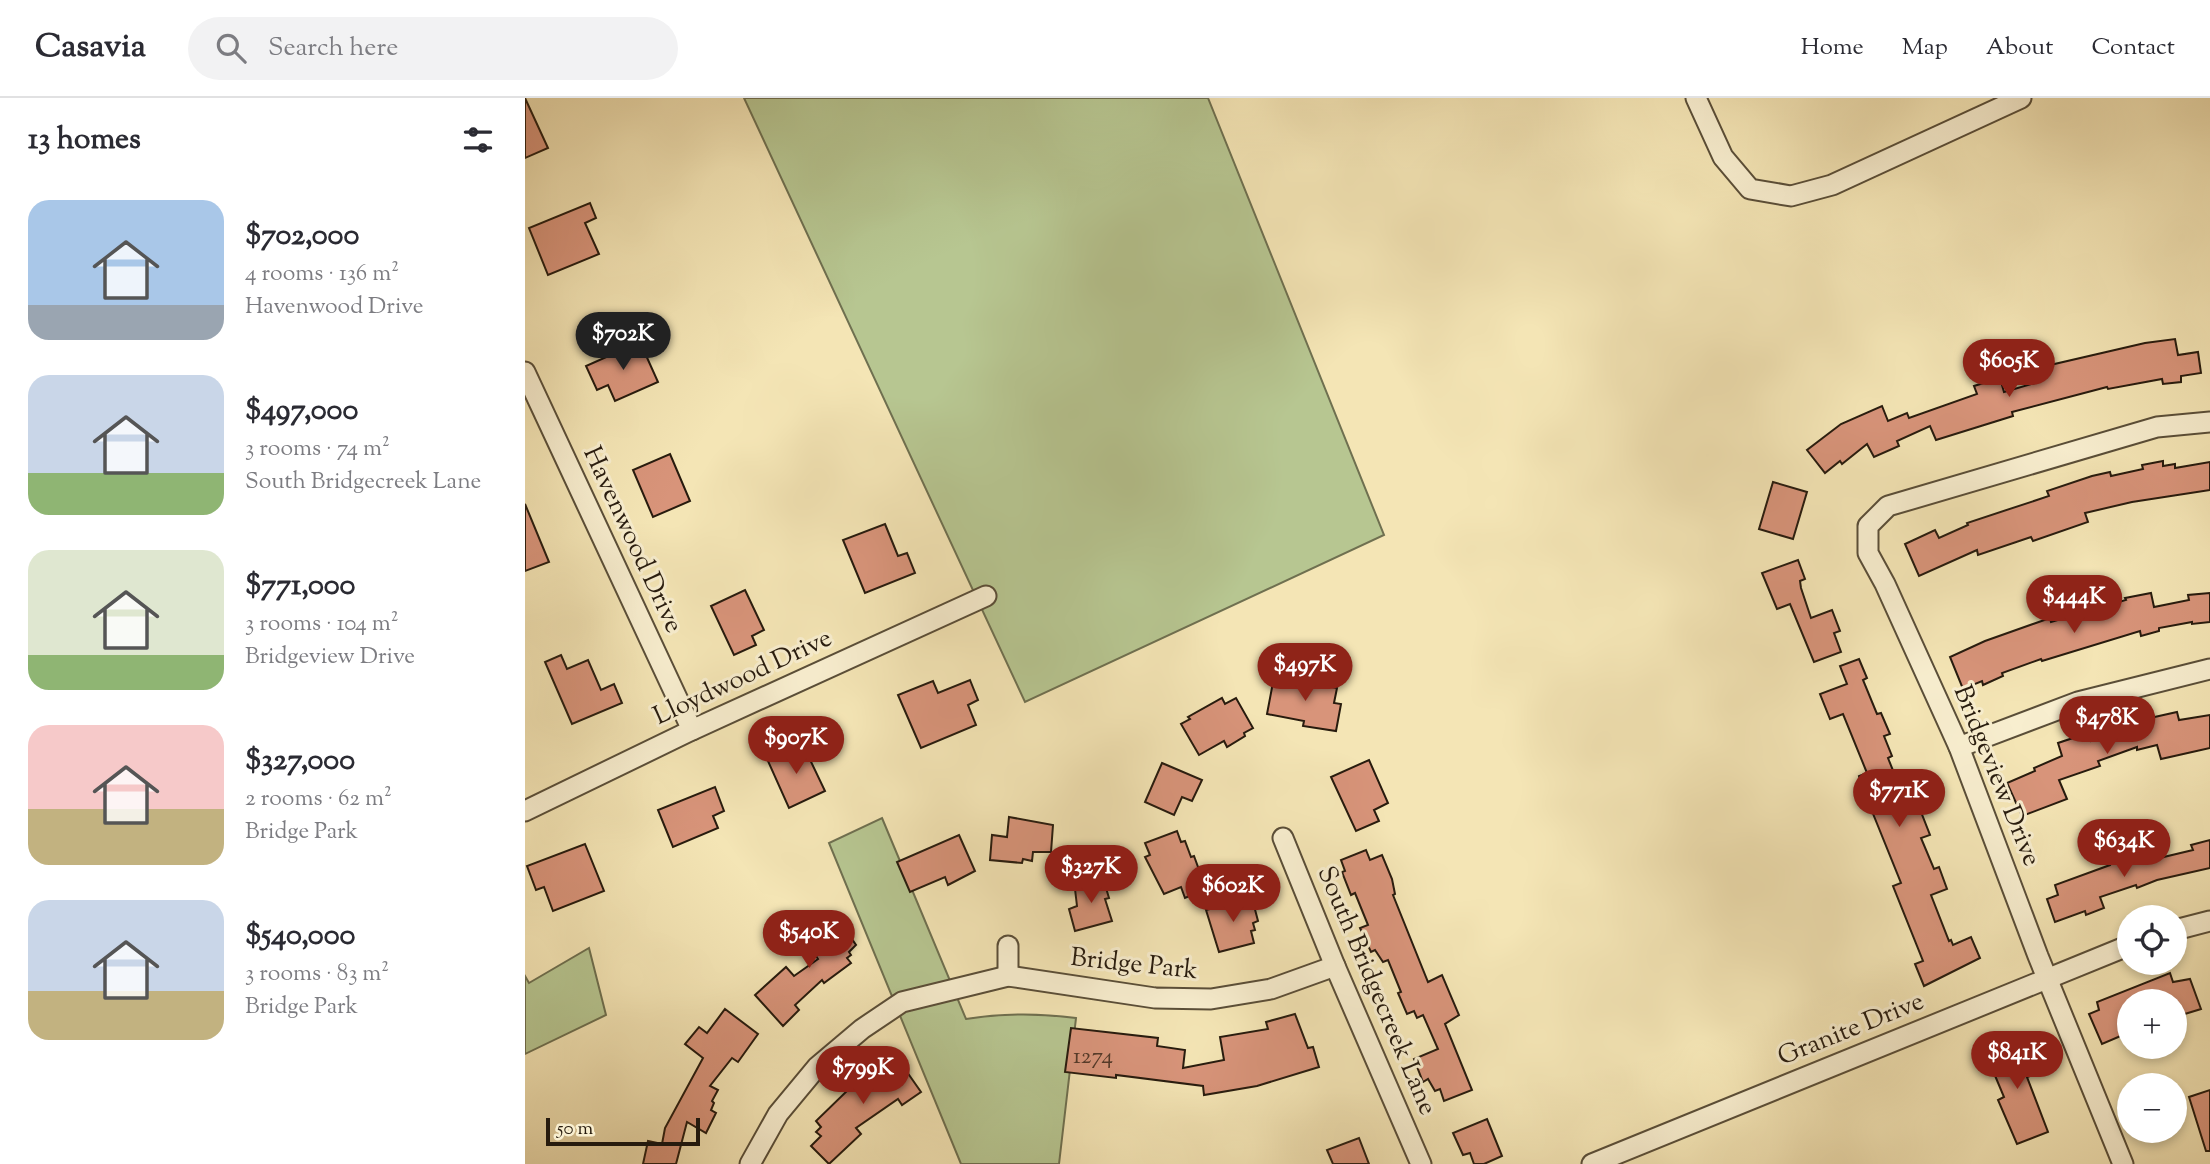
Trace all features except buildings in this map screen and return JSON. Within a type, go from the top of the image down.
[{"type":"street","points":[[1696,98],[1723,157],[1750,190],[1791,196],[1832,186],[2021,98]]},
{"type":"street","name":"Havenwood Drive","points":[[525,372],[692,730]]},
{"type":"street","name":"Bridgeview Drive","points":[[2123,1164],[1959,747],[1885,584],[1868,553],[1868,526],[1888,506],[2157,427],[2210,422]]},
{"type":"street","name":"Lloydwood Drive","points":[[525,811],[692,730],[986,596]]},
{"type":"street","points":[[1959,747],[2078,702],[2210,669]]},
{"type":"street","name":"South Bridgecreek Lane","points":[[1283,838],[1335,966],[1422,1164]]},
{"type":"street","points":[[2187,927],[2210,922]]},
{"type":"street","points":[[1008,946],[1008,976]]},
{"type":"street","name":"Granite Drive","points":[[1593,1164],[2117,950]]},
{"type":"street","name":"Bridge Park","points":[[750,1164],[778,1114],[817,1067],[862,1029],[902,1002],[1008,976],[1155,998],[1211,999],[1271,989],[1335,966]]},
{"type":"green space","points":[[744,98],[1208,98],[1384,535],[1025,702]]},
{"type":"green space","points":[[882,818],[966,1019],[1021,1014],[1076,1018],[1059,1164],[961,1164],[829,843]]},
{"type":"green space","points":[[589,948],[606,1015],[525,1054],[525,976],[529,983]]}]
